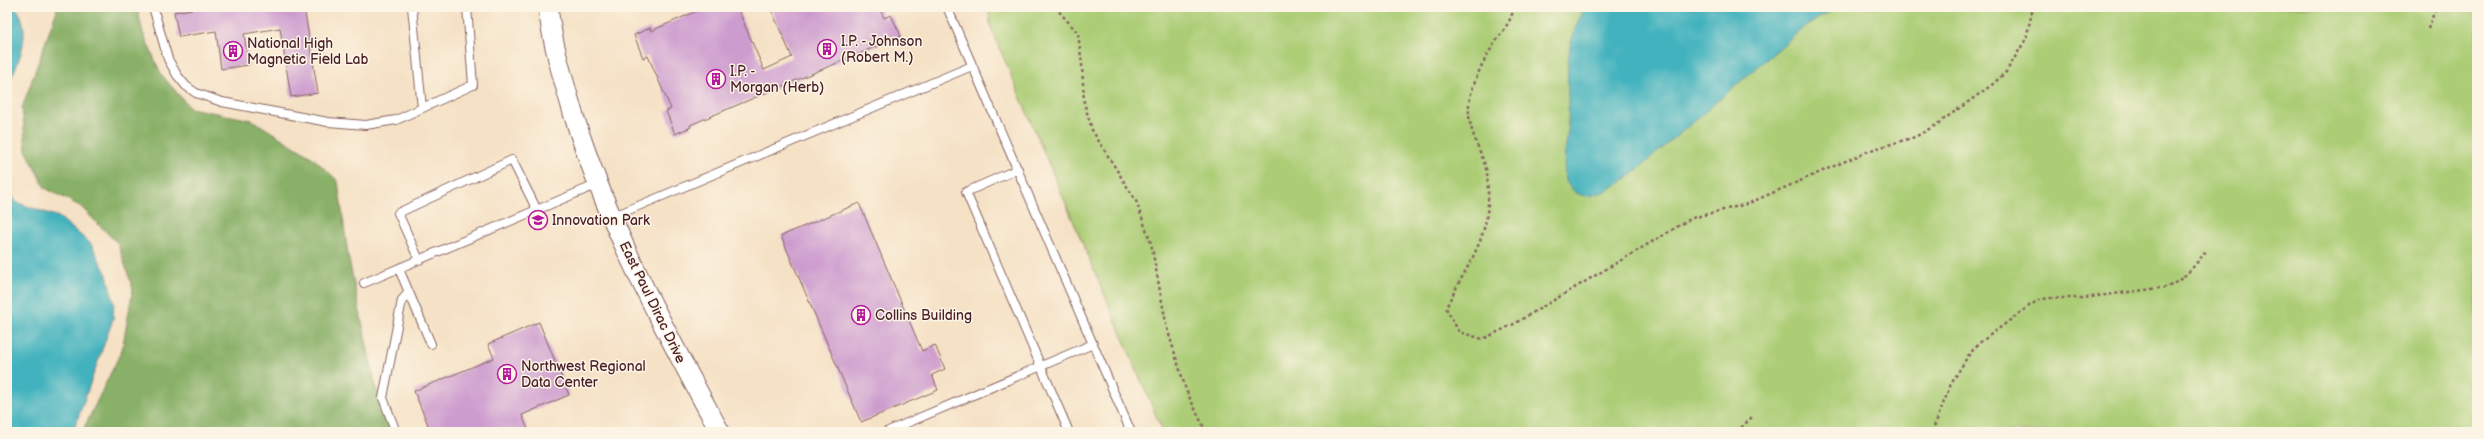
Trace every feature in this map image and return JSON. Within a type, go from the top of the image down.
[{"type":"street","name":"East Paul Dirac Drive","points":[[548,7],[560,70],[598,184],[646,293],[720,432]]},
{"type":"lane","points":[[153,7],[168,59],[186,86],[196,93],[222,102],[328,122],[366,125],[396,120],[473,85],[466,7]]},
{"type":"lane","points":[[412,7],[422,108]]},
{"type":"lane","points":[[947,7],[1131,432]]},
{"type":"lane","points":[[612,217],[972,66]]},
{"type":"lane","points":[[419,260],[398,213],[512,160],[537,210]]},
{"type":"lane","points":[[1018,169],[966,192],[1069,432]]},
{"type":"lane","points":[[364,283],[598,184]]},
{"type":"lane","points":[[399,269],[431,344]]},
{"type":"lane","points":[[396,432],[383,398],[402,300],[409,292]]},
{"type":"lane","points":[[886,432],[1093,344]]},
{"type":"path","points":[[1055,7],[1078,33],[1082,64],[1084,102],[1092,130],[1136,201],[1150,243],[1167,328],[1186,390],[1206,432]]},
{"type":"path","points":[[1514,7],[1510,20],[1493,44],[1474,83],[1469,105],[1470,124],[1474,139],[1487,170],[1488,209],[1480,244],[1446,308],[1459,332],[1483,339],[1512,325],[1692,218],[1747,204],[1871,150],[1915,137],[1936,125],[1993,84],[2006,72],[2026,39],[2033,7]]},
{"type":"path","points":[[2428,29],[2436,7]]},
{"type":"path","points":[[1932,432],[1951,384],[1968,356],[1978,344],[2029,306],[2039,300],[2049,298],[2083,298],[2167,287],[2176,283],[2190,272],[2207,250]]},
{"type":"path","points":[[1737,432],[1752,417]]},
{"type":"green space","points":[[55,7],[137,7],[143,33],[161,74],[190,108],[252,120],[313,158],[338,181],[348,255],[376,388],[393,432],[82,432],[122,350],[133,289],[118,244],[80,206],[45,188],[26,150],[22,108],[57,10]]},
{"type":"green space","points":[[988,7],[2477,7],[2477,432],[1163,432],[991,28]]},
{"type":"water","points":[[7,7],[15,7],[21,16],[24,35],[20,57],[7,86]]},
{"type":"water","points":[[1585,7],[1837,7],[1803,28],[1630,176],[1604,192],[1589,196],[1581,195],[1575,192],[1569,186],[1566,181],[1564,166],[1568,130],[1569,53],[1575,29]]},
{"type":"water","points":[[7,187],[15,202],[59,217],[91,244],[107,275],[114,303],[113,319],[73,432],[7,432]]},
{"type":"building","name":"National High Magnetic Field Lab","points":[[203,7],[304,7],[318,93],[291,97],[280,28],[244,34],[249,65],[221,69],[216,31],[179,37],[174,12]]},
{"type":"building","name":"I.P. - Morgan (Herb)","points":[[706,7],[737,7],[764,70],[792,57],[770,7],[879,7],[884,18],[891,15],[901,36],[690,125],[691,127],[675,134],[666,111],[671,109],[648,56],[643,58],[634,35],[650,28],[651,31]]},
{"type":"building","name":"Collins Building","points":[[859,203],[922,351],[935,345],[945,369],[932,375],[938,390],[861,422],[781,236]]},
{"type":"building","name":"Northwest Regional Data Center","points":[[539,322],[569,395],[522,415],[529,432],[431,432],[414,391],[494,358],[488,344]]},
{"type":"place","name":"I.P. - Johnson (Robert M.)","points":[[827,49]]},
{"type":"place","name":"National High Magnetic Field Lab","points":[[233,51]]},
{"type":"place","name":"I.P. - Morgan (Herb)","points":[[716,79]]},
{"type":"place","name":"Innovation Park","points":[[538,220]]},
{"type":"place","name":"Collins Building","points":[[861,315]]},
{"type":"place","name":"Northwest Regional Data Center","points":[[507,374]]}]
